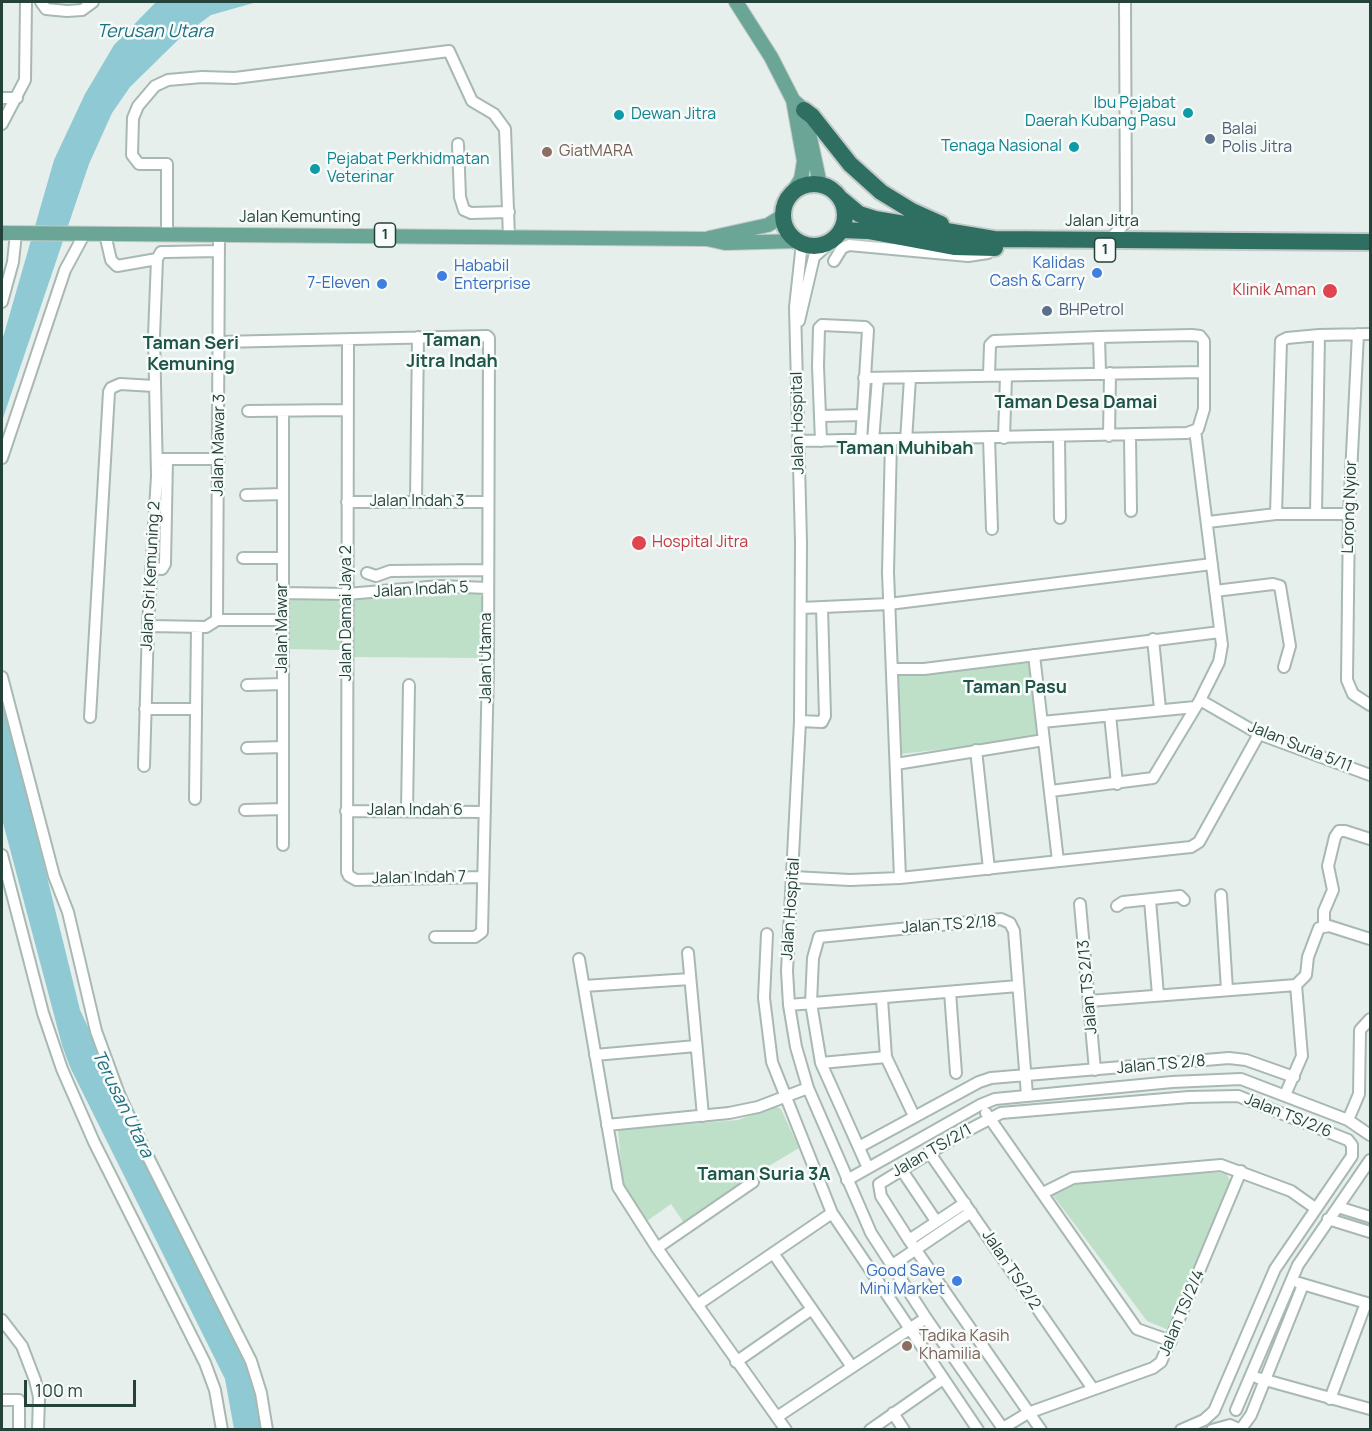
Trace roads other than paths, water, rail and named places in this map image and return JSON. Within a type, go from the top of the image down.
[{"type":"highway","points":[[798,105],[812,116],[850,164],[881,192],[919,214],[972,236]]},
{"type":"highway","points":[[800,242],[788,230],[784,215],[792,193],[805,185],[820,184]]},
{"type":"highway","name":"1","points":[[820,184],[832,189],[841,199]]},
{"type":"highway","points":[[837,235],[845,218],[841,199]]},
{"type":"highway","name":"Jalan Jitra","points":[[841,199],[859,214],[875,219],[972,236],[1108,240],[1371,242]]},
{"type":"highway","name":"Jalan Jitra","points":[[837,235],[868,231],[954,247],[1371,253]]},
{"type":"highway","name":"1","points":[[800,242],[819,245],[837,235]]},
{"type":"main road","points":[[736,2],[798,105],[820,184]]},
{"type":"main road","points":[[792,193],[801,179],[804,161],[798,105]]},
{"type":"main road","name":"Jalan Kemunting","points":[[707,239],[768,225],[784,215]]},
{"type":"main road","name":"Jalan Kemunting","points":[[2,233],[707,239],[725,243],[800,242]]},
{"type":"street","points":[[2,124],[17,98],[27,72],[27,2]]},
{"type":"street","points":[[41,2],[46,9],[67,11],[82,10],[93,2]]},
{"type":"street","points":[[1108,240],[1126,222],[1125,2]]},
{"type":"street","points":[[167,234],[166,164],[139,164],[132,155],[133,118],[138,106],[155,86],[168,80],[202,77],[236,78],[449,51],[472,101],[494,114],[505,129],[509,237]]},
{"type":"street","points":[[2,98],[17,98]]},
{"type":"street","points":[[458,144],[460,197],[464,210],[471,213],[509,212]]},
{"type":"street","points":[[1126,222],[1150,240]]},
{"type":"street","points":[[2,458],[79,233]]},
{"type":"street","points":[[2,302],[20,234]]},
{"type":"street","points":[[105,234],[111,260],[117,266],[156,259],[161,252],[219,251]]},
{"type":"street","name":"Jalan Mawar 3","points":[[217,620],[219,234]]},
{"type":"street","name":"Jalan Hospital","points":[[797,332],[812,262],[817,253],[837,235]]},
{"type":"street","name":"Jalan Hospital","points":[[800,242],[795,307],[801,608],[800,721],[787,971],[789,1005],[796,1047],[808,1088],[871,1233],[926,1318],[1003,1429]]},
{"type":"street","points":[[834,261],[846,245],[891,247],[968,256],[983,254],[996,248]]},
{"type":"street","name":"Jalan Sri Kemuning 2","points":[[144,766],[151,568],[162,459],[154,386],[156,259]]},
{"type":"street","points":[[821,441],[818,366],[820,326],[865,327],[868,334],[861,441]]},
{"type":"street","name":"Lorong Nyior","points":[[1358,334],[1350,514],[1347,680],[1353,694],[1371,705]]},
{"type":"street","points":[[1276,514],[1281,341],[1287,338],[1319,335],[1371,334]]},
{"type":"street","points":[[1316,514],[1319,335]]},
{"type":"street","name":"Jalan Utama","points":[[418,337],[487,336],[489,343],[485,812],[481,935],[435,937]]},
{"type":"street","points":[[989,375],[990,345],[994,341],[1200,336],[1204,341],[1204,410],[1196,430],[1208,522],[1221,656],[1198,703],[1156,775],[1149,780],[1051,791]]},
{"type":"street","points":[[219,342],[348,341],[418,337],[416,502]]},
{"type":"street","points":[[1100,338],[1109,436]]},
{"type":"street","name":"Jalan Damai Jaya 2","points":[[348,341],[346,867],[349,876],[356,880]]},
{"type":"street","points":[[864,378],[1204,372]]},
{"type":"street","points":[[1004,438],[1006,376]]},
{"type":"street","points":[[873,441],[878,378]]},
{"type":"street","points":[[906,441],[910,378]]},
{"type":"street","points":[[90,717],[109,392],[111,388],[120,384],[154,386]]},
{"type":"street","points":[[248,411],[348,410]]},
{"type":"street","name":"Jalan Mawar","points":[[283,411],[283,845]]},
{"type":"street","points":[[821,416],[861,416]]},
{"type":"street","points":[[798,441],[1130,436],[1196,430]]},
{"type":"street","points":[[1130,436],[1131,511]]},
{"type":"street","points":[[1059,437],[1060,518]]},
{"type":"street","points":[[990,438],[992,529]]},
{"type":"street","points":[[891,441],[889,604],[894,669],[900,878]]},
{"type":"street","points":[[162,459],[219,459]]},
{"type":"street","points":[[246,495],[283,494]]},
{"type":"street","name":"Jalan Indah 3","points":[[347,502],[487,502]]},
{"type":"street","points":[[1208,522],[1276,514],[1350,514]]},
{"type":"street","points":[[243,558],[283,558]]},
{"type":"street","points":[[801,608],[889,604],[1212,564]]},
{"type":"street","points":[[367,573],[376,576],[390,571],[487,570]]},
{"type":"street","points":[[440,586],[441,571]]},
{"type":"street","points":[[1215,591],[1273,584],[1280,586],[1290,646],[1284,668]]},
{"type":"street","name":"Jalan Indah 5","points":[[283,593],[347,594],[440,586],[487,588]]},
{"type":"street","points":[[800,721],[822,722],[825,716],[822,608]]},
{"type":"street","points":[[148,626],[197,627],[213,625],[217,620],[283,620]]},
{"type":"street","points":[[195,799],[197,627]]},
{"type":"street","points":[[894,669],[924,669],[1220,632]]},
{"type":"street","points":[[1154,639],[1160,709]]},
{"type":"street","points":[[1034,655],[1058,861]]},
{"type":"street","points":[[2,676],[54,876],[68,912],[96,1030],[119,1094],[144,1149],[254,1368],[267,1430]]},
{"type":"street","points":[[247,685],[283,684]]},
{"type":"street","points":[[407,811],[409,685]]},
{"type":"street","points":[[1042,722],[1198,703]]},
{"type":"street","name":"Jalan Suria 5/11","points":[[1198,703],[1259,734],[1371,775]]},
{"type":"street","points":[[145,709],[195,709]]},
{"type":"street","points":[[1110,715],[1117,784]]},
{"type":"street","points":[[793,877],[850,880],[900,878],[1185,848],[1195,845],[1259,734]]},
{"type":"street","points":[[896,764],[1044,740]]},
{"type":"street","points":[[247,748],[283,747]]},
{"type":"street","points":[[976,750],[989,869]]},
{"type":"street","points":[[245,810],[283,809]]},
{"type":"street","name":"Jalan Indah 6","points":[[346,811],[485,812]]},
{"type":"street","points":[[1324,925],[1324,911],[1333,890],[1328,866],[1335,837],[1340,831],[1346,831],[1371,839]]},
{"type":"street","points":[[2,855],[43,1013],[62,1069],[94,1142],[205,1363],[215,1390],[222,1430]]},
{"type":"street","name":"Jalan Indah 7","points":[[356,880],[482,877]]},
{"type":"street","points":[[1221,895],[1227,990]]},
{"type":"street","points":[[1117,906],[1180,897],[1185,900]]},
{"type":"street","points":[[1150,900],[1158,995]]},
{"type":"street","name":"Jalan TS 2/13","points":[[1080,904],[1095,1070]]},
{"type":"street","name":"Jalan TS 2/18","points":[[868,1168],[821,1063],[811,1003],[815,945],[822,936],[1001,919],[1010,923],[1014,931],[1027,1095]]},
{"type":"street","points":[[1089,1001],[1296,986],[1303,981],[1319,928],[1324,925],[1371,939]]},
{"type":"street","points":[[767,934],[764,988],[772,1062],[832,1213],[978,1430]]},
{"type":"street","points":[[688,953],[703,1116]]},
{"type":"street","points":[[579,959],[618,1187],[657,1248],[786,1430]]},
{"type":"street","points":[[584,986],[690,979]]},
{"type":"street","points":[[789,1005],[1018,986]]},
{"type":"street","points":[[1285,1095],[1302,1056],[1296,986]]},
{"type":"street","points":[[950,992],[956,1073]]},
{"type":"street","points":[[882,999],[886,1057],[914,1116]]},
{"type":"street","points":[[1348,1120],[1359,1095],[1360,1030],[1371,1019]]},
{"type":"street","points":[[595,1055],[696,1046]]},
{"type":"street","points":[[821,1063],[886,1057]]},
{"type":"street","name":"Jalan TS 2/8","points":[[858,1147],[979,1082],[992,1078],[1236,1058],[1294,1077]]},
{"type":"street","points":[[847,1180],[980,1105],[995,1099],[1027,1095],[1235,1079],[1285,1095],[1348,1120],[1371,1135]]},
{"type":"street","points":[[607,1125],[703,1116],[748,1109],[808,1088]]},
{"type":"street","name":"Jalan TS/2/6","points":[[990,1118],[1005,1112],[1226,1095],[1244,1098],[1348,1140],[1352,1145],[1352,1156],[1275,1269],[1214,1411],[1204,1420],[1181,1430]]},
{"type":"street","points":[[980,1105],[1137,1329],[1171,1341]]},
{"type":"street","name":"Jalan TS/2/1","points":[[913,1244],[879,1191],[881,1182],[990,1118]]},
{"type":"street","name":"Jalan TS/2/2","points":[[929,1152],[1093,1389]]},
{"type":"street","points":[[1236,1410],[1292,1277],[1328,1219],[1371,1160]]},
{"type":"street","points":[[1043,1193],[1073,1178],[1213,1165],[1226,1166],[1291,1191],[1315,1208]]},
{"type":"street","points":[[901,1169],[936,1221]]},
{"type":"street","name":"Jalan TS/2/4","points":[[1003,1429],[1028,1413],[1158,1366],[1171,1341],[1241,1171]]},
{"type":"street","points":[[657,1248],[753,1182]]},
{"type":"street","points":[[1338,1206],[1371,1217]]},
{"type":"street","points":[[891,1266],[936,1221],[968,1207]]},
{"type":"street","points":[[913,1244],[968,1207]]},
{"type":"street","points":[[697,1305],[832,1213]]},
{"type":"street","points":[[1328,1219],[1371,1232]]},
{"type":"street","points":[[913,1244],[1041,1430]]},
{"type":"street","points":[[773,1253],[852,1367]]},
{"type":"street","points":[[1292,1277],[1304,1285],[1368,1304],[1330,1399]]},
{"type":"street","points":[[1212,1430],[1230,1425],[1241,1429],[1251,1415],[1263,1380],[1304,1285]]},
{"type":"street","points":[[736,1362],[812,1309]]},
{"type":"street","points":[[777,1417],[926,1318]]},
{"type":"street","points":[[2,1320],[22,1346],[35,1380],[39,1397],[38,1430]]},
{"type":"street","points":[[1251,1376],[1371,1409]]},
{"type":"street","points":[[870,1430],[943,1379]]},
{"type":"street","points":[[2,1400],[19,1400],[19,1430]]},
{"type":"street","points":[[893,1413],[904,1430]]},
{"type":"water","name":"Terusan Utara","points":[[156,2],[257,2],[211,15],[180,38],[130,87],[112,113],[89,164],[2,421],[2,341],[54,160],[85,94],[114,45]]},
{"type":"water","name":"Terusan Utara","points":[[2,695],[80,1010],[245,1362],[258,1395],[262,1429],[234,1429],[225,1379],[70,1067],[62,1045],[2,819]]},
{"type":"place","name":"Ibu Pejabat Daerah Kubang Pasu","points":[[1188,113]]},
{"type":"place","name":"Dewan Jitra","points":[[619,115]]},
{"type":"place","name":"Balai Polis Jitra","points":[[1210,139]]},
{"type":"place","name":"Tenaga Nasional","points":[[1074,147]]},
{"type":"place","name":"GiatMARA","points":[[547,152]]},
{"type":"place","name":"Pejabat Perkhidmatan Veterinar","points":[[315,169]]},
{"type":"place","name":"Kalidas Cash & Carry","points":[[1097,273]]},
{"type":"place","name":"Hababil Enterprise","points":[[442,276]]},
{"type":"place","name":"7-Eleven","points":[[382,284]]},
{"type":"place","name":"Klinik Aman","points":[[1330,291]]},
{"type":"place","name":"BHPetrol","points":[[1047,311]]},
{"type":"place","name":"Hospital Jitra","points":[[639,543]]},
{"type":"place","name":"Good Save Mini Market","points":[[957,1281]]},
{"type":"place","name":"Tadika Kasih Khamilia","points":[[907,1346]]},
{"type":"district","name":"Taman Jitra Indah","points":[[452,351]]},
{"type":"district","name":"Taman Seri Kemuning","points":[[191,354]]},
{"type":"district","name":"Taman Desa Damai","points":[[1076,403]]},
{"type":"district","name":"Taman Muhibah","points":[[905,449]]},
{"type":"district","name":"Taman Pasu","points":[[1015,688]]},
{"type":"district","name":"Taman Suria 3A","points":[[764,1175]]}]
